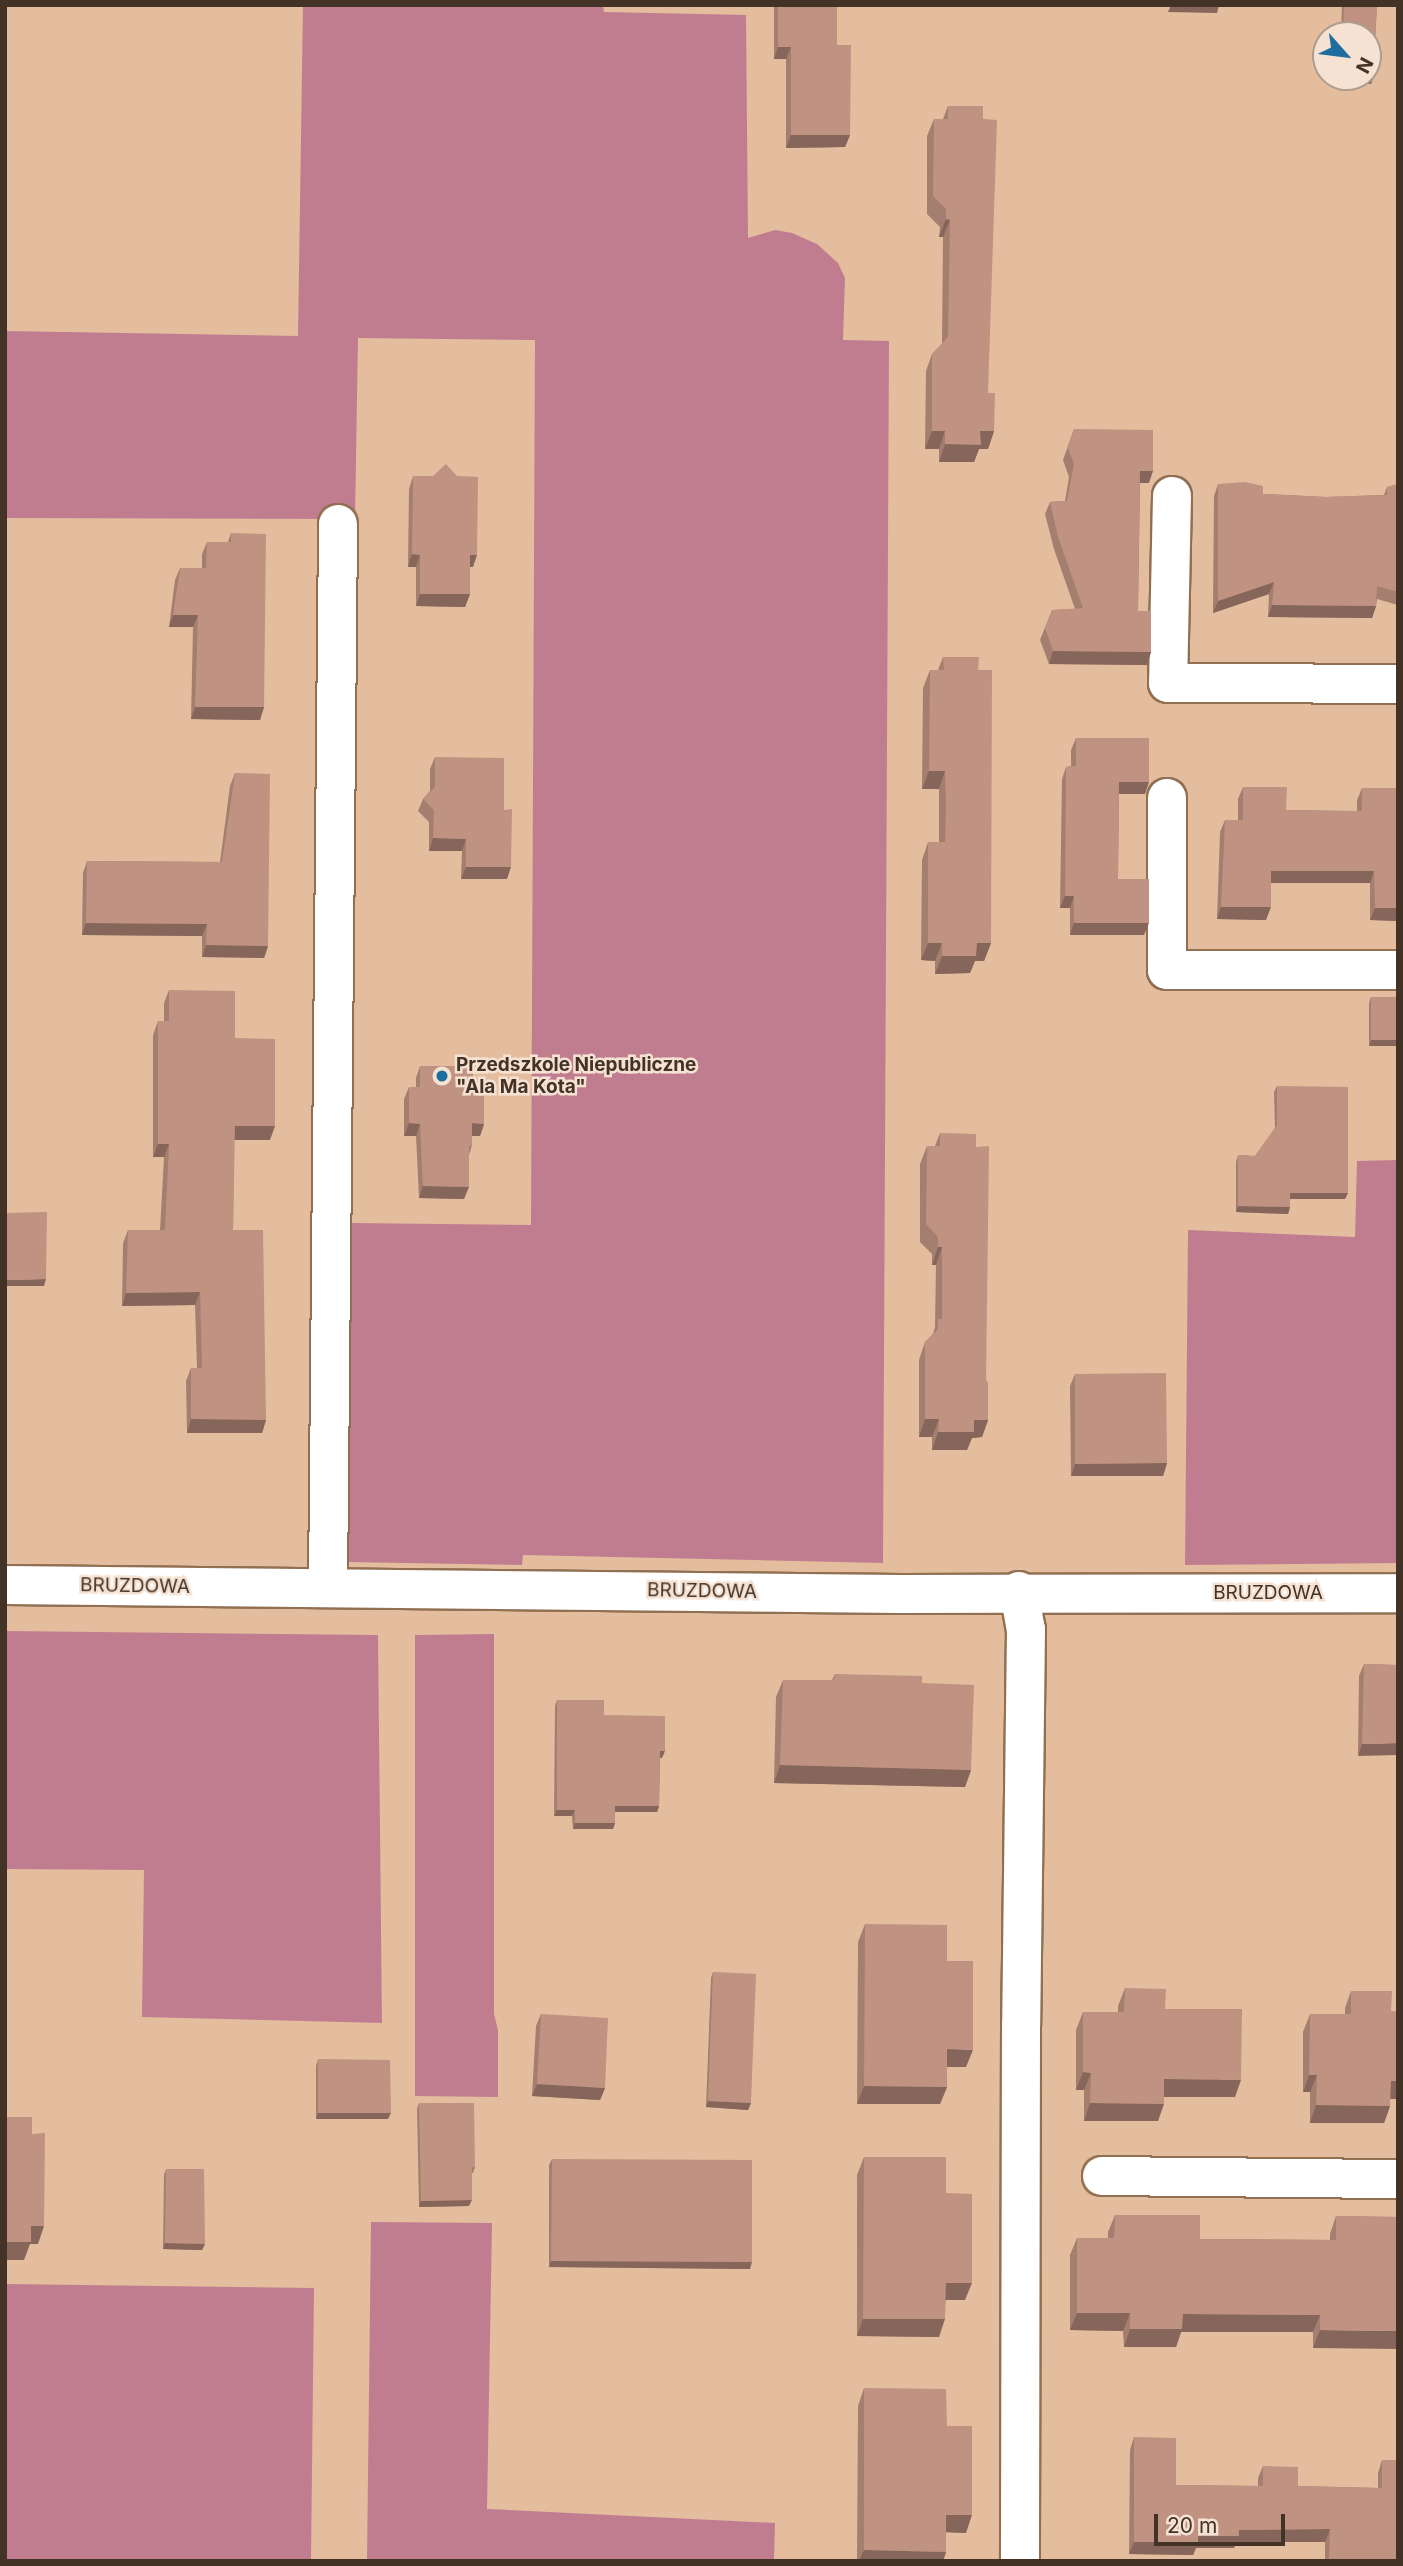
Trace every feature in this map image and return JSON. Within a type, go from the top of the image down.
[{"type":"street","points":[[1172,496],[1168,683],[1398,684]]},
{"type":"street","points":[[328,1587],[338,524]]},
{"type":"street","points":[[1167,798],[1167,970],[1398,970]]},
{"type":"street","name":"BRUZDOWA","points":[[5,1584],[901,1594],[1019,1591],[1398,1594]]},
{"type":"street","points":[[1019,1591],[1026,1629],[1020,2025],[1020,2561]]},
{"type":"street","points":[[1102,2176],[1398,2179]]},
{"type":"shaded area","points":[[303,5],[603,5],[604,12],[746,15],[748,238],[775,230],[792,233],[817,244],[838,263],[845,278],[843,340],[889,341],[883,1563],[523,1555],[522,1565],[347,1562],[350,1223],[531,1225],[535,340],[358,338],[355,519],[5,518],[5,331],[298,336]]},
{"type":"shaded area","points":[[1398,1160],[1398,1563],[1185,1565],[1188,1230],[1355,1237],[1357,1161]]},
{"type":"shaded area","points":[[5,1631],[378,1635],[382,2023],[142,2017],[144,1870],[5,1869]]},
{"type":"shaded area","points":[[494,1634],[494,2014],[498,2030],[498,2097],[415,2096],[415,1635]]},
{"type":"shaded area","points":[[371,2222],[492,2223],[487,2509],[775,2523],[774,2561],[367,2561]]},
{"type":"shaded area","points":[[5,2284],[314,2288],[311,2561],[5,2561]]},
{"type":"building","points":[[778,5],[837,5],[837,45],[851,45],[850,135],[791,135],[791,47],[778,47]]},
{"type":"building","points":[[1344,5],[1377,5],[1376,21],[1343,21]]},
{"type":"building","points":[[948,106],[983,106],[983,119],[997,120],[988,393],[995,393],[994,431],[980,431],[981,445],[945,444],[945,431],[932,431],[932,354],[948,337],[950,220],[946,219],[946,209],[933,196],[934,119],[948,119]]},
{"type":"building","points":[[1074,429],[1153,430],[1153,471],[1140,471],[1138,611],[1151,611],[1151,652],[1053,651],[1045,628],[1052,610],[1083,608],[1058,537],[1050,502],[1067,501],[1074,464],[1068,448]]},
{"type":"building","points":[[446,464],[457,476],[478,477],[477,555],[470,555],[470,594],[420,594],[420,555],[412,554],[413,476],[433,476]]},
{"type":"building","points":[[1245,482],[1263,486],[1263,494],[1326,497],[1387,495],[1387,487],[1398,484],[1398,592],[1377,586],[1376,606],[1272,605],[1274,582],[1218,601],[1218,484]]},
{"type":"building","points":[[231,533],[266,534],[264,707],[195,707],[198,615],[173,615],[180,568],[206,568],[207,542],[231,542]]},
{"type":"building","points":[[943,657],[979,657],[978,670],[992,670],[991,943],[977,943],[976,956],[942,956],[942,943],[928,943],[928,842],[945,842],[946,807],[945,771],[929,771],[930,670],[944,670]]},
{"type":"building","points":[[1076,738],[1149,738],[1149,782],[1119,782],[1118,879],[1149,879],[1149,923],[1074,923],[1074,896],[1065,896],[1066,767],[1076,766]]},
{"type":"building","points":[[435,757],[504,758],[504,810],[512,809],[511,867],[466,867],[466,839],[433,838],[434,810],[423,799],[435,787]]},
{"type":"building","points":[[235,773],[270,774],[268,946],[206,945],[207,924],[86,923],[87,861],[222,862]]},
{"type":"building","points":[[1243,787],[1287,787],[1286,810],[1325,811],[1362,811],[1362,788],[1398,788],[1398,908],[1375,908],[1374,871],[1271,871],[1271,907],[1221,907],[1225,820],[1243,820]]},
{"type":"building","points":[[169,990],[235,991],[235,1038],[275,1039],[275,1126],[235,1126],[233,1230],[263,1230],[266,1420],[191,1419],[191,1368],[202,1368],[200,1292],[126,1293],[128,1230],[165,1230],[169,1144],[158,1144],[158,1021],[169,1021]]},
{"type":"building","points":[[1371,997],[1398,997],[1398,1040],[1371,1040]]},
{"type":"building","points":[[420,1066],[473,1066],[473,1087],[484,1087],[484,1124],[472,1123],[469,1187],[423,1186],[420,1124],[409,1123],[409,1087],[420,1087]]},
{"type":"building","points":[[1277,1086],[1348,1087],[1348,1193],[1290,1193],[1290,1207],[1238,1206],[1238,1155],[1255,1156],[1277,1125]]},
{"type":"building","points":[[940,1133],[976,1134],[976,1147],[989,1146],[986,1381],[988,1420],[974,1420],[974,1432],[938,1432],[939,1419],[925,1419],[925,1342],[938,1329],[938,1319],[942,1319],[942,1247],[938,1247],[938,1237],[926,1224],[927,1146],[940,1146]]},
{"type":"building","points":[[47,1212],[46,1279],[5,1280],[5,1213]]},
{"type":"building","points":[[1166,1373],[1167,1463],[1075,1464],[1075,1374]]},
{"type":"building","points":[[1364,1664],[1398,1665],[1398,1743],[1362,1744]]},
{"type":"building","points":[[835,1674],[922,1676],[922,1683],[974,1685],[971,1770],[780,1765],[783,1680],[834,1680]]},
{"type":"building","points":[[557,1700],[604,1700],[604,1715],[665,1716],[665,1751],[660,1751],[659,1806],[615,1806],[615,1823],[575,1823],[575,1810],[557,1810]]},
{"type":"building","points":[[865,1924],[947,1925],[947,1961],[973,1961],[973,2050],[947,2049],[947,2087],[864,2086]]},
{"type":"building","points":[[713,1972],[756,1974],[751,2103],[708,2101]]},
{"type":"building","points":[[1125,1988],[1166,1989],[1165,2009],[1242,2009],[1241,2080],[1164,2079],[1164,2104],[1090,2103],[1091,2073],[1083,2072],[1083,2012],[1124,2012]]},
{"type":"building","points":[[1351,1991],[1392,1991],[1391,2011],[1398,2011],[1398,2081],[1391,2081],[1390,2106],[1316,2105],[1317,2075],[1309,2075],[1310,2014],[1351,2014]]},
{"type":"building","points":[[541,2014],[608,2018],[605,2088],[537,2084]]},
{"type":"building","points":[[318,2059],[390,2060],[391,2113],[318,2113]]},
{"type":"building","points":[[419,2103],[474,2103],[475,2167],[472,2167],[472,2200],[421,2201]]},
{"type":"building","points":[[5,2117],[32,2117],[32,2134],[45,2133],[44,2226],[31,2226],[31,2242],[5,2242]]},
{"type":"building","points":[[864,2157],[946,2157],[946,2193],[972,2194],[972,2283],[946,2283],[945,2319],[863,2319]]},
{"type":"building","points":[[552,2159],[752,2160],[752,2262],[551,2261]]},
{"type":"building","points":[[166,2169],[204,2169],[205,2244],[165,2243]]},
{"type":"building","points":[[1115,2215],[1200,2215],[1200,2239],[1336,2240],[1336,2216],[1398,2217],[1398,2331],[1320,2330],[1320,2315],[1183,2314],[1182,2329],[1130,2329],[1130,2313],[1077,2313],[1077,2238],[1114,2238]]},
{"type":"building","points":[[864,2388],[946,2389],[947,2426],[972,2426],[972,2515],[946,2515],[946,2552],[864,2550]]},
{"type":"building","points":[[1134,2437],[1176,2438],[1176,2485],[1263,2486],[1263,2466],[1298,2467],[1298,2486],[1382,2488],[1382,2460],[1398,2460],[1398,2561],[1329,2561],[1330,2529],[1239,2530],[1239,2536],[1198,2536],[1198,2542],[1134,2542]]},
{"type":"place","name":"Przedszkole Niepubliczne \"Ala Ma Kota\"","points":[[442,1076]]}]
